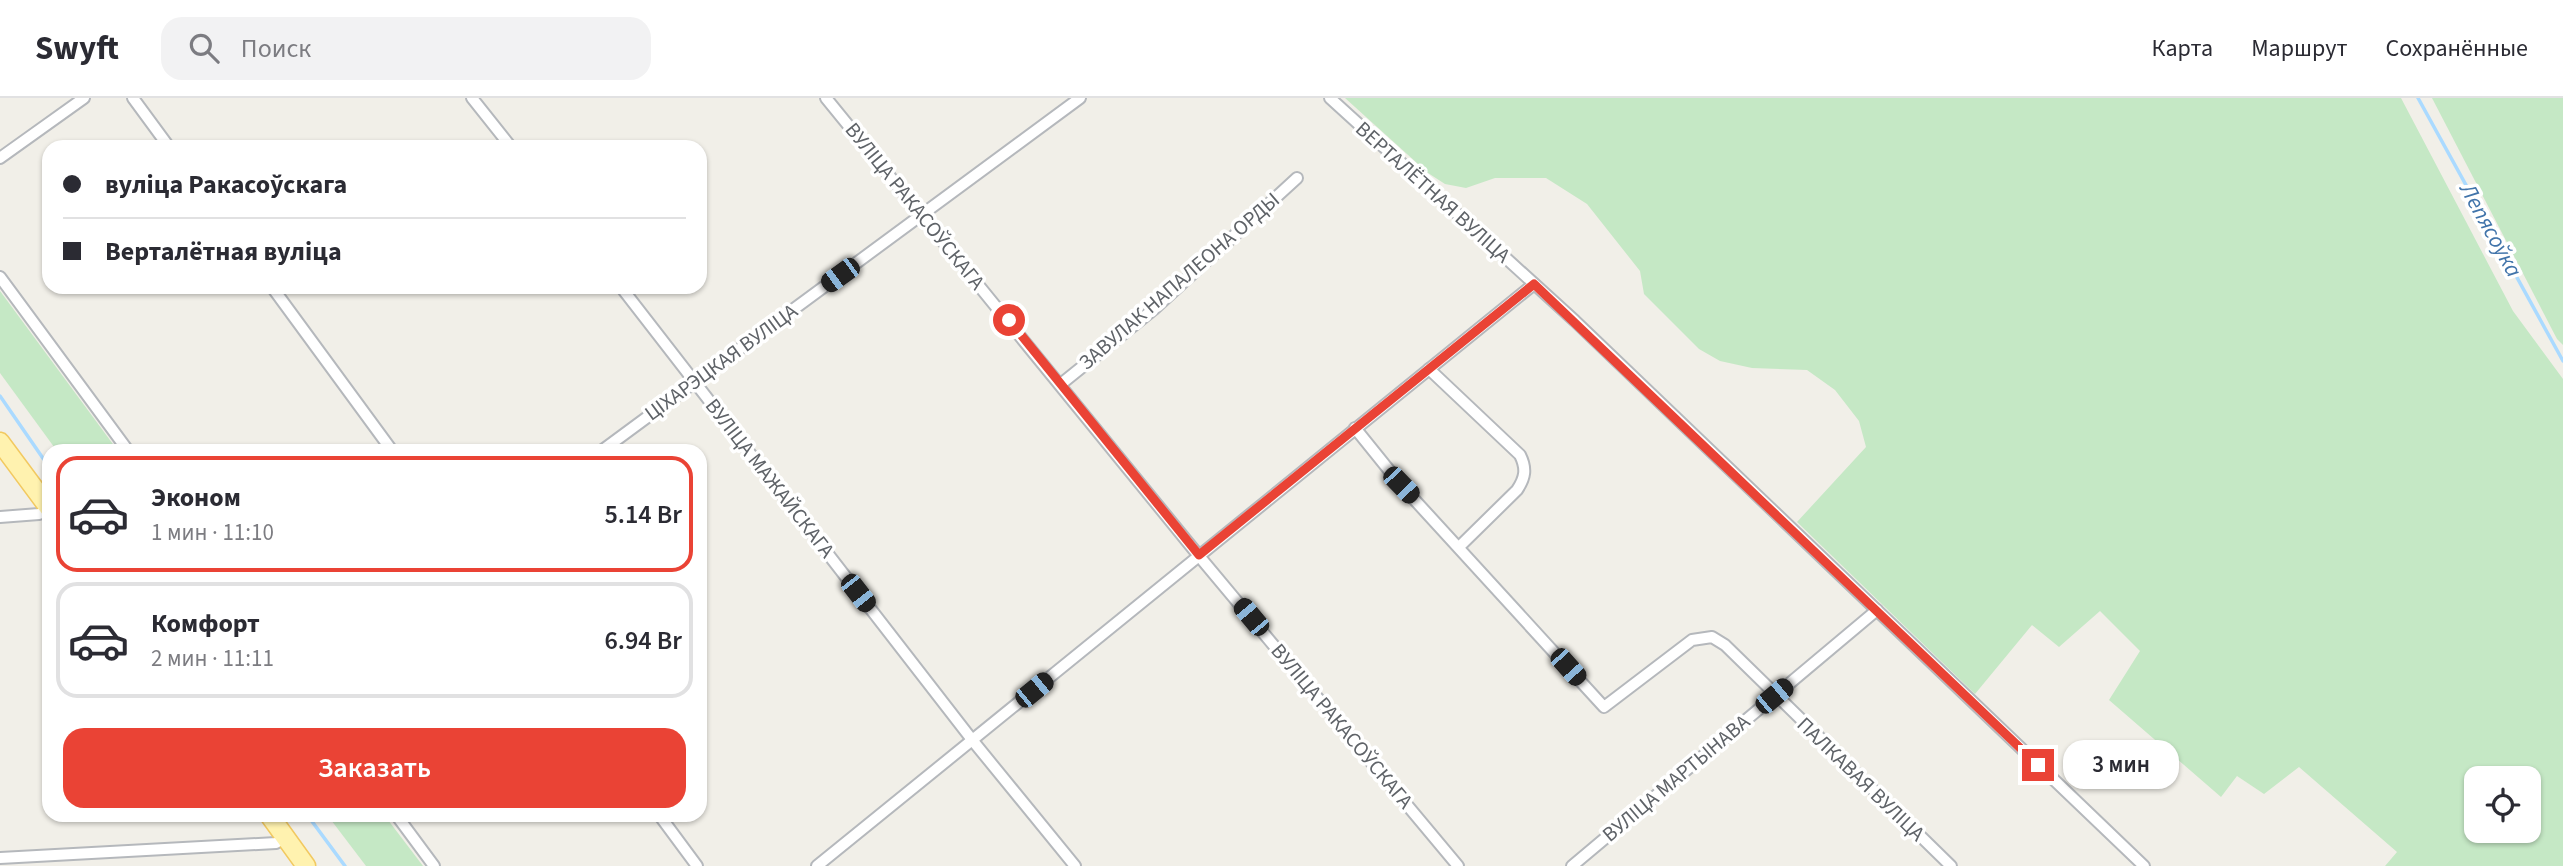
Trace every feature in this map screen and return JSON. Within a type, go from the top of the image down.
[{"type":"main road","points":[[0,442],[42,499]]},
{"type":"main road","points":[[275,822],[306,866]]},
{"type":"street","points":[[0,158],[83,98]]},
{"type":"street","points":[[133,98],[164,140]]},
{"type":"street","points":[[472,98],[505,140]]},
{"type":"street","name":"ВУЛІЦА РАКАСОЎСКАГА","points":[[826,98],[1199,555],[1458,866]]},
{"type":"street","name":"ЦІХАРЭЦКАЯ ВУЛІЦА","points":[[611,444],[1080,98]]},
{"type":"street","name":"ВЕРТАЛЁТНАЯ ВУЛІЦА","points":[[1330,98],[1534,284],[1877,610],[2136,864]]},
{"type":"street","name":"ЗАВУЛАК НАПАЛЕОНА ОРДЫ","points":[[1061,384],[1154,309],[1297,178]]},
{"type":"street","points":[[0,277],[123,444]]},
{"type":"street","points":[[817,866],[1534,284]]},
{"type":"street","points":[[277,294],[387,444]]},
{"type":"street","name":"ВУЛІЦА МАЖАЙСКАГА","points":[[627,294],[972,741],[1075,866]]},
{"type":"street","points":[[1429,369],[1520,456],[1525,470],[1524,480],[1517,490],[1460,546]]},
{"type":"street","name":"ПАЛКАВАЯ ВУЛІЦА","points":[[1355,428],[1401,485],[1460,546],[1604,708],[1692,640],[1703,636],[1712,637],[1725,645],[1774,696],[1951,866]]},
{"type":"street","points":[[0,517],[42,512]]},
{"type":"street","name":"ВУЛІЦА МАРТЫНАВА","points":[[1572,866],[1877,610]]},
{"type":"street","points":[[401,822],[434,866]]},
{"type":"street","points":[[664,822],[697,866]]},
{"type":"street","points":[[0,858],[276,843],[286,837]]},
{"type":"street","points":[[92,852],[93,866]]},
{"type":"green space","points":[[1345,98],[2401,98],[2513,311],[2563,379],[2563,866],[2385,866],[2397,852],[2299,767],[2264,794],[2237,776],[2221,797],[2109,700],[2140,651],[2100,611],[2059,647],[2032,625],[1975,694],[1797,522],[1866,447],[1859,421],[1835,390],[1807,370],[1752,368],[1720,361],[1699,349],[1644,294],[1640,271],[1587,204],[1546,178],[1495,178],[1466,188],[1445,184],[1428,173]]},
{"type":"green space","points":[[2432,98],[2563,98],[2563,345],[2557,339]]},
{"type":"green space","points":[[0,291],[113,444],[52,444],[0,373]]},
{"type":"green space","points":[[333,822],[390,822],[423,866],[366,866]]},
{"type":"waterway","name":"Лепясоўка","points":[[2418,98],[2563,361]]},
{"type":"waterway","points":[[0,396],[42,457]]},
{"type":"waterway","points":[[312,822],[345,866]]},
{"type":"route","points":[[1009,320],[1199,555],[1534,284],[2038,765]]}]
